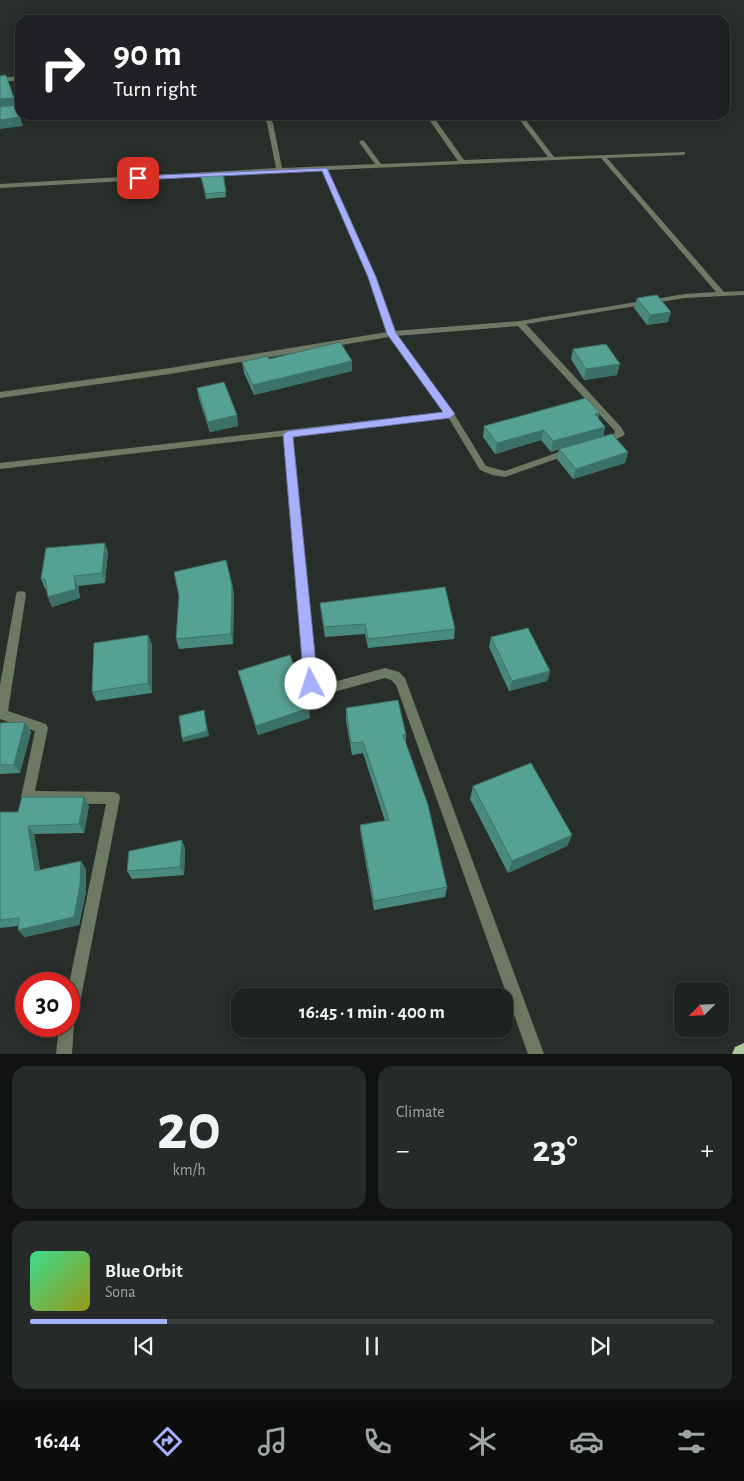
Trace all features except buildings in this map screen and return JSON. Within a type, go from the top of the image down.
[{"type":"street","points":[[0,80],[15,78]]},
{"type":"street","points":[[0,111],[15,110]]},
{"type":"street","points":[[268,120],[270,123],[279,170]]},
{"type":"street","points":[[433,120],[463,162]]},
{"type":"street","points":[[523,120],[553,159]]},
{"type":"street","points":[[362,142],[379,166]]},
{"type":"street","points":[[0,186],[279,170],[682,153]]},
{"type":"street","points":[[602,156],[722,294]]},
{"type":"street","points":[[324,169],[372,277],[391,334],[450,414],[483,468],[497,474],[505,474],[578,448]]},
{"type":"street","points":[[0,395],[170,371],[391,334],[520,323],[685,296],[744,293]]},
{"type":"street","points":[[520,323],[620,434],[613,439],[594,443]]},
{"type":"street","points":[[0,466],[450,414]]},
{"type":"street","points":[[288,434],[311,684],[314,689],[319,691],[385,673],[395,676],[401,682],[536,1054]]},
{"type":"street","points":[[21,595],[1,714],[42,728],[27,797],[114,798],[78,972]]},
{"type":"street","points":[[64,1054],[66,1037]]},
{"type":"route","points":[[138,178],[324,169],[372,277],[391,334],[450,414],[288,434],[311,684]]}]
